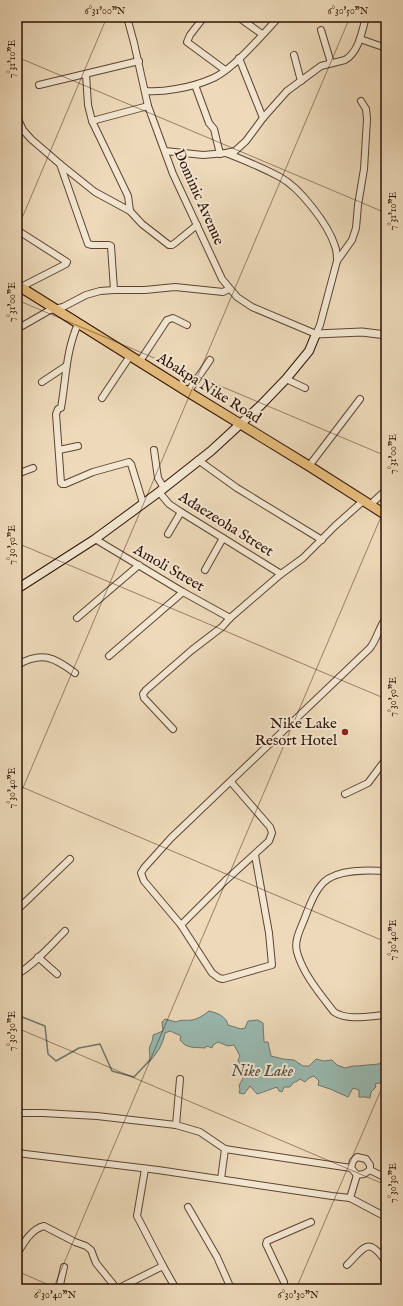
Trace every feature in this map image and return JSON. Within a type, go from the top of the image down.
[{"type":"main road","name":"Abakpa Nike Road","points":[[19,286],[386,515]]},
{"type":"main road","points":[[17,589],[96,539],[211,451],[261,405],[286,379],[309,351],[316,334]]},
{"type":"street","points":[[17,26],[21,17]]},
{"type":"street","name":"Dominic Avenue","points":[[127,17],[139,61],[148,106],[173,174],[217,270],[229,289],[237,297],[252,307],[316,334]]},
{"type":"street","points":[[204,17],[190,35],[187,42],[225,70]]},
{"type":"street","points":[[238,17],[262,34]]},
{"type":"street","points":[[145,92],[157,92],[196,85],[212,79],[239,58],[279,17]]},
{"type":"street","points":[[165,151],[203,155],[223,154],[235,151],[246,141],[263,118],[287,92],[321,66],[348,58],[360,39],[366,17]]},
{"type":"street","points":[[321,30],[331,63]]},
{"type":"street","points":[[360,39],[386,48]]},
{"type":"street","points":[[294,55],[301,81]]},
{"type":"street","points":[[239,58],[263,118]]},
{"type":"street","points":[[39,85],[139,61]]},
{"type":"street","points":[[86,74],[88,105],[92,121],[128,196],[130,211]]},
{"type":"street","points":[[196,85],[223,154]]},
{"type":"street","points":[[362,101],[366,109],[367,118],[364,169],[356,228],[352,240],[337,261],[320,325],[316,334],[362,332],[386,335]]},
{"type":"street","points":[[92,121],[148,106]]},
{"type":"street","points":[[17,117],[31,139],[60,164],[95,192],[130,211],[142,224],[169,245],[175,243],[197,225]]},
{"type":"street","points":[[223,154],[248,162],[280,177],[291,186],[321,218],[335,247],[337,261]]},
{"type":"street","points":[[60,164],[88,244],[92,246],[111,246],[114,290]]},
{"type":"street","points":[[17,230],[67,262],[66,264],[19,286]]},
{"type":"street","points":[[17,329],[50,310],[63,307],[86,295],[114,290],[145,290],[175,287],[223,292],[229,289]]},
{"type":"street","points":[[140,361],[167,320],[173,318],[187,325]]},
{"type":"street","points":[[78,324],[74,333],[66,366],[61,408],[58,409],[56,414],[61,483],[65,484],[93,472],[129,462],[131,464],[143,503]]},
{"type":"street","points":[[102,398],[130,356]]},
{"type":"street","points":[[188,392],[210,360]]},
{"type":"street","points":[[42,382],[66,366]]},
{"type":"street","points":[[286,379],[305,388]]},
{"type":"street","points":[[309,466],[360,399]]},
{"type":"street","points":[[59,450],[78,446]]},
{"type":"street","points":[[154,450],[161,490]]},
{"type":"street","points":[[198,460],[237,488],[322,540]]},
{"type":"street","points":[[17,474],[33,468]]},
{"type":"street","name":"Adaezeoha Street","points":[[161,490],[169,504],[180,512],[281,574]]},
{"type":"street","points":[[173,730],[144,698],[143,694],[146,690],[192,650],[222,627],[230,618],[281,574],[303,558],[335,526],[365,502],[386,490]]},
{"type":"street","points":[[168,534],[180,512]]},
{"type":"street","points":[[205,570],[223,538]]},
{"type":"street","name":"Amoli Street","points":[[96,539],[183,592],[230,618]]},
{"type":"street","points":[[77,618],[139,565]]},
{"type":"street","points":[[109,656],[183,592]]},
{"type":"street","points":[[255,855],[269,933],[272,965],[223,979],[219,978],[212,973],[181,925],[144,881],[141,873],[171,838],[370,648],[386,618]]},
{"type":"street","points":[[17,665],[39,657],[51,658],[60,662],[75,673]]},
{"type":"street","points":[[345,794],[368,783],[386,759]]},
{"type":"street","points":[[181,925],[225,881],[269,841],[272,833],[270,827],[231,782]]},
{"type":"street","points":[[17,910],[70,859]]},
{"type":"street","points":[[386,871],[364,870],[336,874],[325,881],[317,890],[296,941],[297,951],[304,969],[334,1012],[341,1016],[350,1017],[386,1014]]},
{"type":"street","points":[[17,974],[23,971],[65,930]]},
{"type":"street","points":[[38,957],[57,974]]},
{"type":"street","points":[[176,1125],[180,1079]]},
{"type":"street","points":[[17,1113],[89,1116],[176,1125],[200,1132],[226,1149],[351,1168],[357,1175]]},
{"type":"street","points":[[221,1179],[226,1149]]},
{"type":"street","points":[[17,1153],[221,1179],[350,1198],[386,1217]]},
{"type":"street","points":[[351,1168],[357,1157],[366,1159],[370,1165],[370,1170]]},
{"type":"street","points":[[145,1169],[137,1216],[176,1289]]},
{"type":"street","points":[[357,1175],[364,1174],[370,1170]]},
{"type":"street","points":[[370,1170],[386,1178]]},
{"type":"street","points":[[350,1198],[357,1175]]},
{"type":"street","points":[[188,1207],[217,1257],[229,1284],[227,1289]]},
{"type":"street","points":[[284,1289],[284,1282],[266,1244],[267,1241],[311,1222]]},
{"type":"street","points":[[17,1253],[31,1234],[41,1226],[44,1226],[92,1250],[96,1263],[117,1289],[163,1266]]},
{"type":"street","points":[[347,1266],[358,1254],[369,1246],[372,1246],[378,1251],[386,1262]]},
{"type":"street","points":[[59,1289],[64,1267]]},
{"type":"water","name":"Nike Lake","points":[[209,1011],[223,1017],[228,1025],[241,1029],[245,1028],[248,1021],[258,1020],[263,1023],[264,1042],[268,1042],[271,1056],[294,1060],[303,1066],[309,1066],[316,1059],[324,1061],[332,1060],[337,1065],[345,1068],[379,1064],[386,1058],[386,1077],[384,1082],[375,1084],[376,1087],[371,1092],[370,1098],[359,1097],[359,1090],[353,1088],[348,1097],[318,1085],[319,1081],[314,1076],[305,1082],[300,1079],[294,1082],[290,1087],[284,1087],[282,1092],[279,1091],[277,1087],[257,1094],[250,1086],[244,1094],[239,1093],[239,1085],[243,1078],[243,1072],[238,1060],[240,1056],[234,1045],[228,1046],[218,1042],[213,1045],[212,1048],[207,1046],[205,1048],[191,1047],[185,1045],[180,1040],[181,1036],[170,1031],[165,1033],[159,1050],[148,1063],[153,1035],[163,1031],[162,1022],[165,1019],[176,1022],[182,1020],[192,1020],[201,1017]]},
{"type":"waterway","points":[[17,1015],[45,1026],[48,1054],[56,1061],[79,1048],[100,1044],[112,1071],[134,1077],[150,1060]]},
{"type":"place","name":"Nike Lake Resort Hotel","points":[[345,732]]}]
